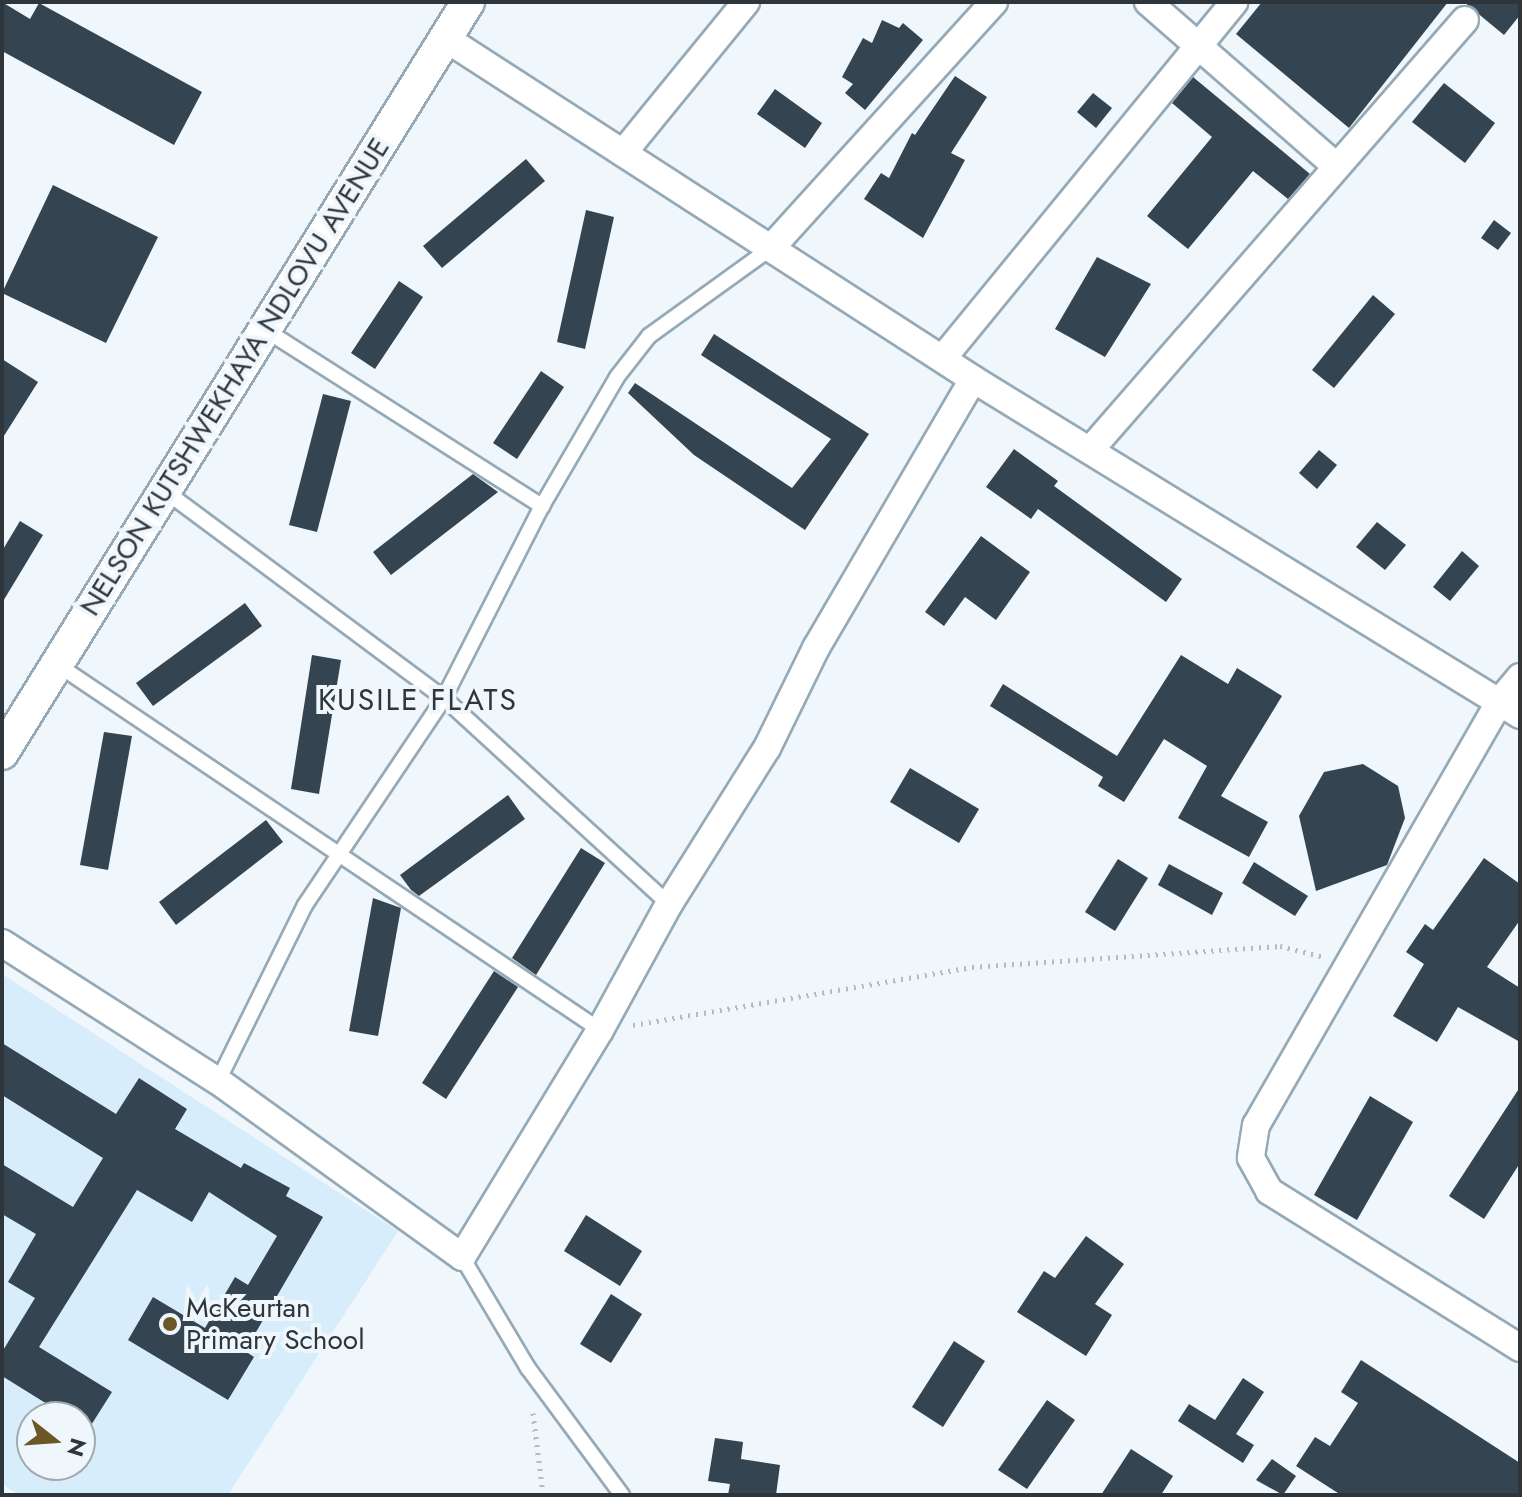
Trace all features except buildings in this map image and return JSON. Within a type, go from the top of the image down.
[{"type":"street","name":"NELSON KUTSHWEKHAYA NDLOVU AVENUE","points":[[2,753],[468,2]]},
{"type":"street","points":[[623,153],[746,2]]},
{"type":"street","points":[[771,248],[994,2]]},
{"type":"street","points":[[1148,2],[1336,166]]},
{"type":"street","points":[[943,358],[1194,45],[1234,2]]},
{"type":"street","points":[[1091,449],[1465,20]]},
{"type":"street","points":[[445,38],[973,379],[1510,708]]},
{"type":"street","points":[[2,943],[218,1081],[462,1257],[600,1030],[669,904],[767,748],[816,648],[973,379]]},
{"type":"street","points":[[1520,677],[1510,708],[1351,964],[1256,1125],[1251,1158],[1269,1191],[1520,1348]]},
{"type":"lane","points":[[218,1081],[286,940],[444,698],[542,506],[617,377],[649,336],[771,248]]},
{"type":"lane","points":[[264,329],[542,506]]},
{"type":"lane","points":[[165,491],[444,698],[669,904]]},
{"type":"lane","points":[[58,665],[600,1030]]},
{"type":"lane","points":[[462,1257],[528,1368],[622,1495]]},
{"type":"path","points":[[600,1030],[972,967],[1280,946],[1351,964]]},
{"type":"path","points":[[528,1368],[543,1495]]},
{"type":"shaded area","name":"McKeurtan Primary School","points":[[2,974],[398,1231],[228,1495],[18,1495],[2,1484]]},
{"type":"place","name":"McKeurtan Primary School","points":[[170,1324]]},
{"type":"district","name":"KUSILE FLATS","points":[[418,700]]}]
